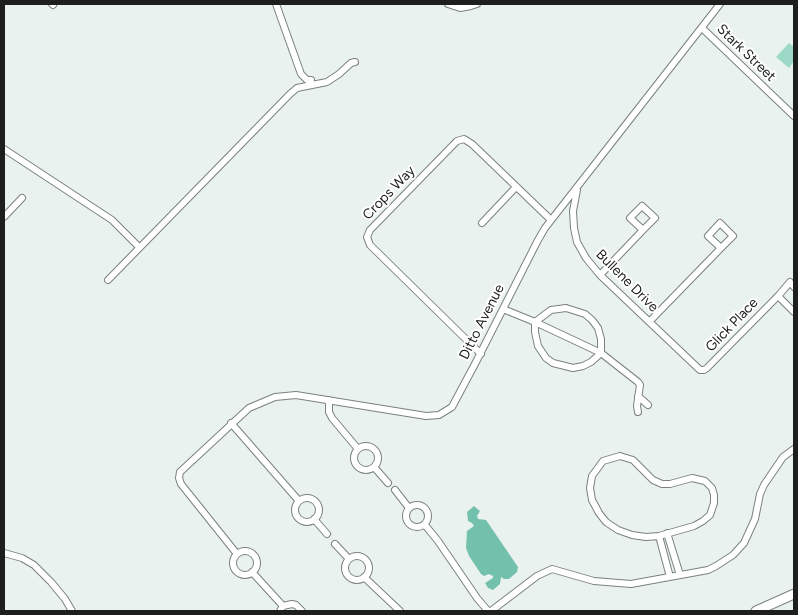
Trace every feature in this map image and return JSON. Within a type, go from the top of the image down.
[{"type":"main road","points":[[756,611],[794,594]]},
{"type":"street","points":[[276,4],[301,74],[307,80],[311,80]]},
{"type":"street","points":[[448,4],[460,8],[477,4]]},
{"type":"street","name":"Ditto Avenue","points":[[237,554],[181,484],[180,472],[231,423],[255,404],[275,397],[296,395],[426,416],[439,415],[452,407],[481,354],[538,240],[551,220],[720,4]]},
{"type":"street","name":"Stark Street","points":[[702,28],[794,116]]},
{"type":"street","points":[[108,280],[290,94],[297,88],[326,82],[355,62]]},
{"type":"street","name":"Crops Way","points":[[481,354],[373,249],[368,242],[370,230],[456,141],[464,139],[472,144],[551,220]]},
{"type":"street","points":[[4,149],[112,220],[139,247]]},
{"type":"street","points":[[482,223],[516,187]]},
{"type":"street","name":"Bullene Drive","points":[[577,188],[574,228],[577,242],[591,265],[702,371]]},
{"type":"street","points":[[4,218],[22,198]]},
{"type":"street","points":[[562,207],[574,211]]},
{"type":"street","points":[[600,275],[643,230]]},
{"type":"street","points":[[650,322],[721,248]]},
{"type":"street","name":"Glick Place","points":[[702,371],[708,368],[790,282],[794,287]]},
{"type":"street","name":"Glick Place","points":[[779,295],[794,312]]},
{"type":"street","points":[[503,309],[601,353],[640,385],[638,412]]},
{"type":"street","points":[[558,309],[576,310],[585,314],[598,328],[602,347],[601,353],[592,362],[583,366],[573,368],[554,363],[546,358],[538,346],[535,322],[543,315],[558,309]]},
{"type":"street","points":[[638,396],[648,405]]},
{"type":"street","points":[[329,400],[329,412],[332,418],[358,449]]},
{"type":"street","points":[[231,423],[299,501]]},
{"type":"street","points":[[370,446],[376,450],[378,462],[374,467],[368,470],[357,466],[355,454],[358,449],[370,446]]},
{"type":"street","points":[[424,525],[438,541],[477,598],[489,611],[538,576],[552,569],[594,581],[631,584],[708,570],[726,561],[739,549],[750,531],[764,485],[773,469],[783,457],[794,449]]},
{"type":"street","points":[[620,456],[628,457],[653,480],[662,484],[670,484],[685,479],[698,479],[712,488],[714,502],[710,515],[694,526],[659,536],[632,535],[618,530],[606,522],[599,513],[592,500],[590,488],[592,476],[603,462],[620,456]]},
{"type":"street","points":[[374,467],[388,483]]},
{"type":"street","points":[[395,490],[408,508]]},
{"type":"street","points":[[306,498],[311,499],[317,504],[318,512],[314,519],[306,522],[298,517],[295,509],[299,501],[306,498]]},
{"type":"street","points":[[417,504],[425,508],[428,516],[424,525],[413,527],[408,524],[406,513],[408,508],[417,504]]},
{"type":"street","points":[[314,519],[327,534]]},
{"type":"street","points":[[667,533],[680,575]]},
{"type":"street","points":[[659,536],[670,577]]},
{"type":"street","points":[[335,544],[348,559]]},
{"type":"street","points":[[246,551],[254,556],[257,564],[252,572],[244,575],[236,571],[233,562],[237,554],[246,551]]},
{"type":"street","points":[[4,553],[22,558],[34,565],[56,588],[72,611]]},
{"type":"street","points":[[357,556],[366,560],[368,569],[364,577],[359,580],[348,576],[345,564],[348,559],[357,556]]},
{"type":"street","points":[[252,572],[282,609],[292,604],[302,611]]},
{"type":"street","points":[[364,577],[400,611]]},
{"type":"shaded area","points":[[789,43],[794,47],[794,61],[789,68],[776,57]]},
{"type":"shaded area","points":[[474,506],[480,511],[477,516],[478,519],[486,520],[518,567],[517,572],[509,579],[501,577],[500,584],[493,590],[488,588],[485,583],[493,578],[493,576],[481,574],[466,548],[467,531],[474,526],[468,521],[467,512]]}]
